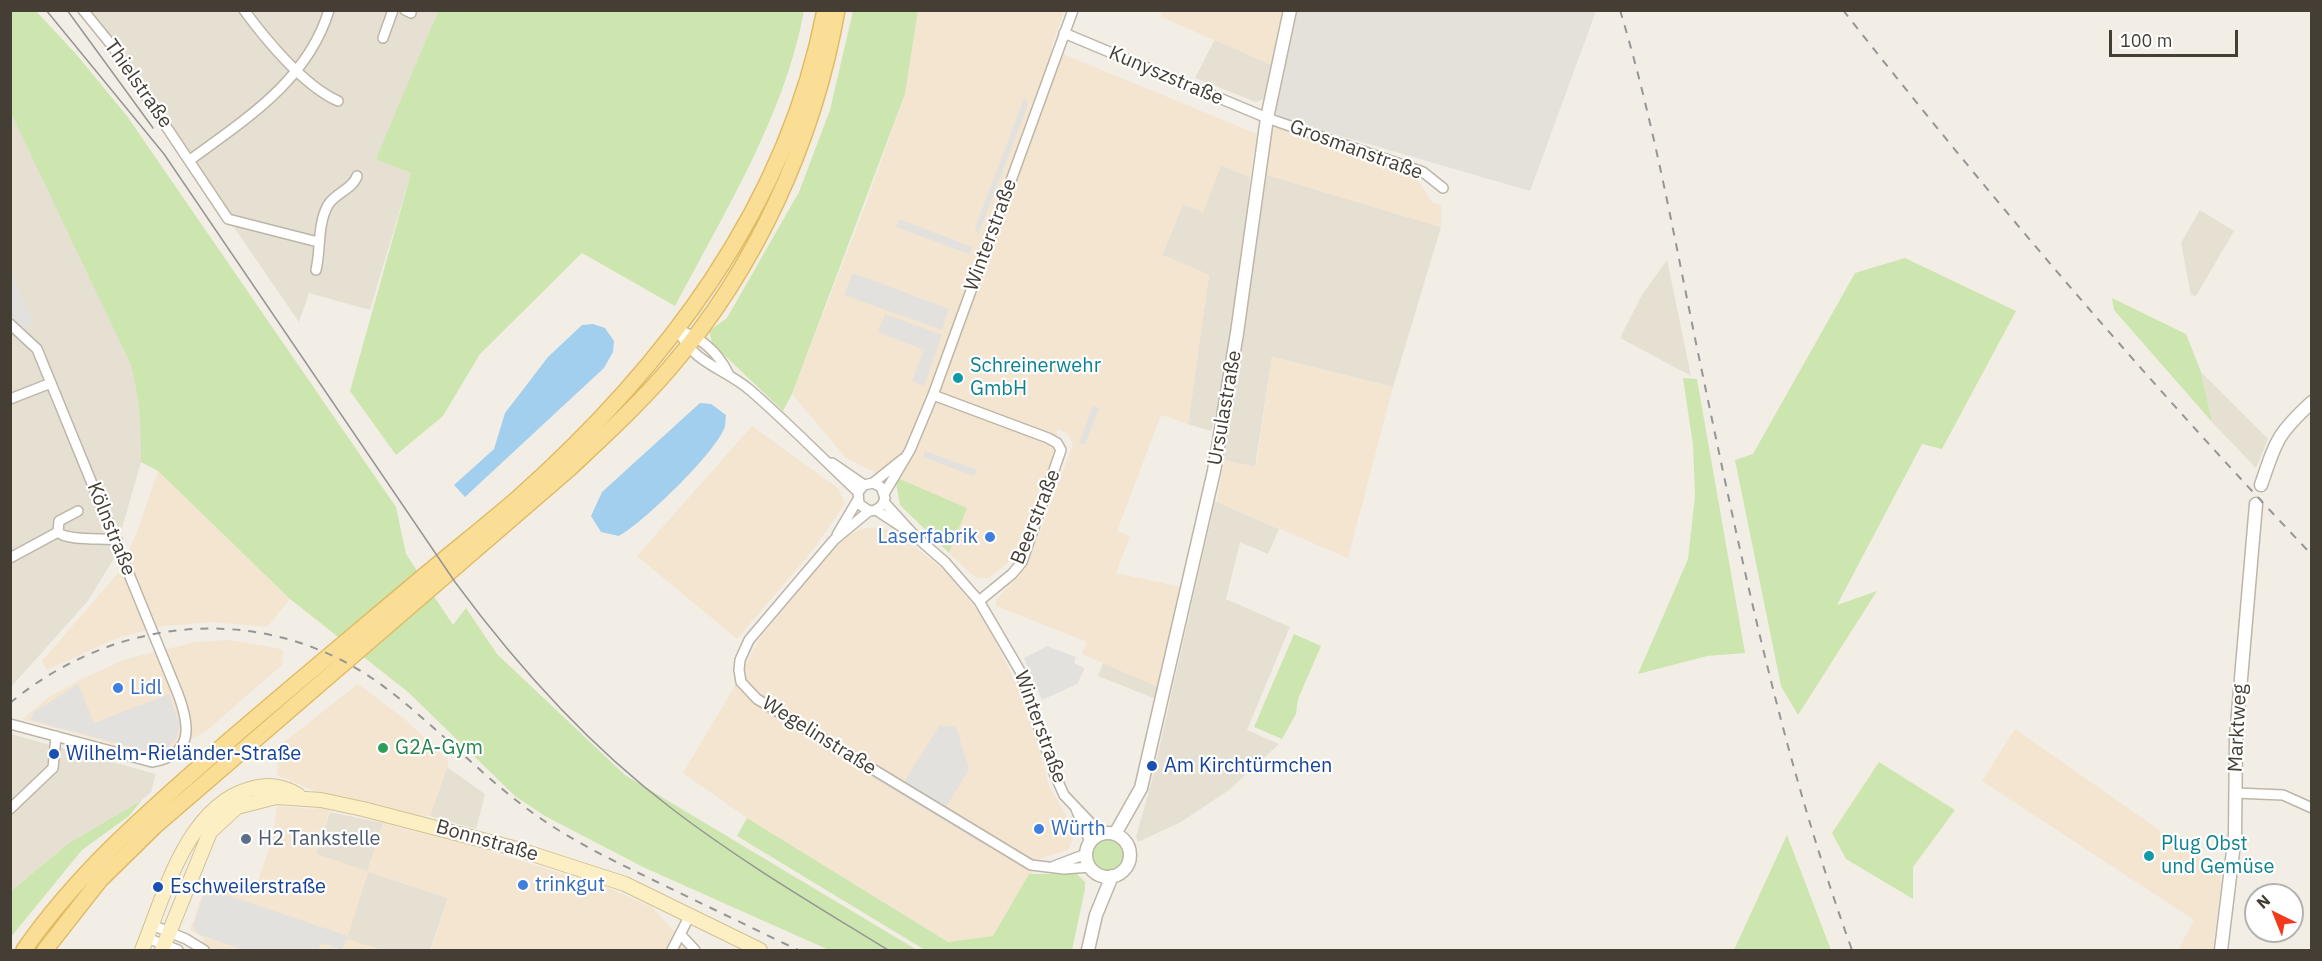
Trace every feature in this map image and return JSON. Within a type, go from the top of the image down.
[{"type":"main road","points":[[24,951],[50,912],[120,837],[257,717],[516,499],[600,419],[678,330],[721,270],[778,157],[813,63],[825,10]]},
{"type":"main road","points":[[45,951],[100,880],[155,826],[569,468],[620,421],[691,341],[759,235],[792,168],[816,98],[837,10]]},
{"type":"main road","points":[[144,944],[177,866],[204,818],[231,797],[268,785],[280,787],[307,799]]},
{"type":"main road","points":[[162,948],[210,832],[227,814],[247,803],[276,797],[307,799]]},
{"type":"main road","name":"Bonnstraße","points":[[307,799],[372,811],[518,849],[625,884],[760,951]]},
{"type":"street","name":"Thielstraße","points":[[83,10],[112,47],[228,219],[318,242]]},
{"type":"street","points":[[244,10],[297,70],[325,96],[338,101]]},
{"type":"street","points":[[190,160],[261,107],[297,70],[315,44],[329,10]]},
{"type":"street","points":[[383,38],[393,10]]},
{"type":"street","name":"Winterstraße","points":[[1072,10],[933,395],[884,498],[914,535],[945,562],[979,601],[1016,663],[1030,694],[1054,775],[1076,809],[1092,843]]},
{"type":"street","name":"Ursulastraße","points":[[1120,837],[1136,801],[1214,471],[1239,322],[1267,118],[1290,10]]},
{"type":"street","name":"Kunyszstraße","points":[[1064,33],[1267,118]]},
{"type":"street","name":"Grosmanstraße","points":[[1267,118],[1423,172],[1443,188]]},
{"type":"street","points":[[316,270],[320,251],[318,242],[328,204],[355,183],[357,176]]},
{"type":"street","name":"Kölnstraße","points":[[10,324],[37,348],[185,712],[188,731],[183,745],[170,758],[152,762],[56,736]]},
{"type":"street","points":[[678,330],[691,341],[714,368],[728,373],[863,490],[880,487],[884,498]]},
{"type":"street","points":[[678,330],[691,341],[721,358],[728,373]]},
{"type":"street","points":[[10,399],[51,383]]},
{"type":"street","name":"Beerstraße","points":[[933,395],[1048,438],[1057,443],[1061,450],[1022,562],[1012,574],[979,601]]},
{"type":"street","points":[[2261,485],[2276,440],[2284,427],[2312,402]]},
{"type":"street","name":"Winterstraße","points":[[905,457],[863,490],[861,507],[872,510],[914,535]]},
{"type":"street","name":"Wegelinstraße","points":[[863,490],[834,540],[749,640],[740,660],[741,682],[757,699],[809,732],[1031,865],[1093,870]]},
{"type":"street","name":"Wegelinstraße","points":[[834,540],[884,498]]},
{"type":"street","name":"Marktweg","points":[[2221,951],[2235,835],[2236,737],[2256,504]]},
{"type":"street","points":[[58,532],[59,521],[78,511]]},
{"type":"street","points":[[58,532],[66,538],[94,537],[117,540]]},
{"type":"street","points":[[10,558],[58,532]]},
{"type":"street","points":[[10,724],[56,736],[53,768],[10,809]]},
{"type":"street","points":[[2236,793],[2283,795],[2312,808]]},
{"type":"street","points":[[1088,951],[1096,915],[1098,880],[1093,870],[1092,843],[1120,837],[1130,850],[1128,864],[1124,870],[1112,876],[1096,915]]},
{"type":"street","name":"Wegelinstraße","points":[[1054,866],[1092,843]]},
{"type":"street","points":[[1093,870],[1112,876]]},
{"type":"street","points":[[672,951],[689,916]]},
{"type":"street","points":[[152,925],[170,931],[198,950]]},
{"type":"street","points":[[680,934],[695,951]]},
{"type":"street","points":[[144,944],[178,951]]},
{"type":"shaded area","points":[[79,11],[438,11],[377,159],[411,173],[370,310],[309,293],[299,322],[117,57]]},
{"type":"shaded area","points":[[918,11],[1064,11],[1051,49],[1257,134],[1250,177],[1221,165],[1203,212],[1183,204],[1162,255],[1209,275],[1188,424],[1161,415],[1117,531],[1130,536],[1116,573],[1182,587],[1159,687],[1082,654],[1087,642],[996,606],[996,600],[1020,575],[1034,548],[1073,444],[1067,433],[1057,429],[1054,460],[1011,560],[989,578],[978,578],[949,553],[967,508],[900,479],[896,483],[846,458],[792,394],[865,206],[905,94]]},
{"type":"shaded area","points":[[1163,11],[1283,11],[1272,65],[1161,17]]},
{"type":"shaded area","points":[[1295,11],[1596,11],[1530,191],[1279,118],[1274,109]]},
{"type":"shaded area","points":[[1215,39],[1272,65],[1264,99],[1256,102],[1195,78]]},
{"type":"shaded area","points":[[1025,96],[1028,105],[978,235],[975,228]]},
{"type":"shaded area","points":[[10,111],[68,226],[130,363],[136,384],[141,421],[141,462],[113,560],[87,602],[11,687]]},
{"type":"shaded area","points":[[1279,126],[1414,174],[1432,202],[1441,205],[1441,227],[1264,174],[1271,130]]},
{"type":"shaded area","points":[[1221,165],[1250,177],[1244,246],[1225,380],[1211,431],[1188,424],[1209,275],[1162,255],[1183,204],[1203,212]]},
{"type":"shaded area","points":[[1264,174],[1441,227],[1393,387],[1272,357],[1255,467],[1224,460]]},
{"type":"shaded area","points":[[2200,210],[2234,231],[2196,296],[2191,295],[2181,243]]},
{"type":"shaded area","points":[[899,219],[972,247],[969,254],[896,227]]},
{"type":"shaded area","points":[[1667,260],[1691,376],[1620,338],[1642,295]]},
{"type":"shaded area","points":[[11,271],[32,321],[24,330],[11,317]]},
{"type":"shaded area","points":[[853,273],[949,309],[942,330],[844,295]]},
{"type":"shaded area","points":[[885,314],[942,335],[924,386],[912,381],[924,350],[878,332]]},
{"type":"shaded area","points":[[1272,357],[1393,387],[1348,558],[1217,502],[1224,460],[1256,467]]},
{"type":"shaded area","points":[[2201,372],[2268,439],[2256,468],[2212,422]]},
{"type":"shaded area","points":[[1093,406],[1099,408],[1085,445],[1079,443]]},
{"type":"shaded area","points":[[752,426],[839,489],[845,504],[813,550],[737,639],[637,556]]},
{"type":"shaded area","points":[[925,451],[977,470],[974,476],[923,457]]},
{"type":"shaded area","points":[[158,471],[290,599],[267,627],[213,622],[163,626],[117,638],[47,670],[42,661],[119,572],[137,532]]},
{"type":"shaded area","points":[[1215,501],[1279,529],[1268,554],[1240,542],[1226,599],[1290,627],[1247,730],[1279,744],[1229,790],[1181,822],[1138,842],[1136,837],[1152,780]]},
{"type":"shaded area","points":[[879,527],[897,533],[943,569],[985,619],[1028,709],[1049,786],[1076,832],[1068,850],[1041,858],[993,936],[948,942],[747,818],[683,773],[733,689],[760,638],[825,558],[845,538],[861,529]]},
{"type":"shaded area","points":[[229,640],[277,648],[283,651],[282,665],[205,732],[157,756],[22,719],[49,697],[126,659],[196,642]]},
{"type":"shaded area","points":[[1047,646],[1076,657],[1074,663],[1085,668],[1077,684],[1042,700],[1024,658]]},
{"type":"shaded area","points":[[1103,663],[1159,687],[1156,699],[1098,676]]},
{"type":"shaded area","points":[[78,684],[94,723],[169,694],[180,726],[176,739],[167,748],[151,752],[30,720],[34,712]]},
{"type":"shaded area","points":[[358,684],[408,722],[449,761],[430,816],[415,816],[333,799],[316,854],[367,871],[383,823],[460,842],[612,889],[653,908],[691,950],[431,950],[448,898],[368,872],[347,939],[382,950],[202,950],[204,938],[190,930],[205,887],[215,885],[253,896],[272,840],[277,806],[316,809],[317,792],[277,775],[279,746]]},
{"type":"shaded area","points":[[940,725],[956,727],[969,769],[946,807],[904,782]]},
{"type":"shaded area","points":[[2015,729],[2222,874],[2213,950],[2179,948],[2194,920],[1982,781]]},
{"type":"shaded area","points":[[11,734],[156,774],[151,792],[142,800],[69,843],[11,891]]},
{"type":"shaded area","points":[[828,747],[987,843],[986,846],[826,749]]},
{"type":"shaded area","points":[[447,767],[485,794],[476,829],[430,816]]},
{"type":"shaded area","points":[[330,812],[383,823],[368,872],[316,854]]},
{"type":"shaded area","points":[[368,872],[448,898],[430,950],[382,950],[346,939]]},
{"type":"shaded area","points":[[212,890],[348,936],[342,950],[321,943],[318,950],[244,950],[198,934],[193,925],[204,894],[210,896]]},
{"type":"green space","points":[[11,11],[36,11],[76,54],[127,116],[396,507],[406,554],[453,625],[466,608],[497,654],[625,775],[917,950],[829,950],[645,868],[545,816],[515,796],[408,692],[290,599],[158,471],[141,462],[139,412],[130,363],[11,113]]},
{"type":"green space","points":[[438,11],[804,11],[795,50],[768,126],[733,199],[675,306],[582,253],[480,354],[443,416],[396,455],[350,391],[411,173],[376,159]]},
{"type":"green space","points":[[853,11],[918,11],[905,94],[792,394],[783,411],[720,351],[712,342],[709,331],[727,318],[799,192],[830,110]]},
{"type":"green space","points":[[1905,258],[2016,311],[1942,449],[1922,444],[1837,605],[1877,591],[1798,715],[1781,686],[1735,460],[1753,454],[1855,273]]},
{"type":"green space","points":[[2112,298],[2186,334],[2201,372],[2212,422],[2114,310]]},
{"type":"green space","points":[[1683,378],[1697,379],[1745,653],[1707,656],[1638,674],[1688,559],[1695,496],[1693,445]]},
{"type":"green space","points":[[900,479],[967,508],[949,553],[900,505],[896,483]]},
{"type":"green space","points":[[1294,634],[1321,646],[1298,699],[1296,714],[1282,739],[1254,727]]},
{"type":"green space","points":[[1879,762],[1955,810],[1913,867],[1913,899],[1846,859],[1832,833]]},
{"type":"green space","points":[[142,800],[129,816],[82,850],[11,937],[11,891],[69,843]]},
{"type":"green space","points":[[747,818],[948,942],[993,936],[1029,874],[1077,874],[1085,882],[1085,889],[1072,950],[925,950],[737,836]]},
{"type":"green space","points":[[1787,835],[1831,950],[1734,950]]},
{"type":"green space","points":[[1107,839],[1119,844],[1124,856],[1119,868],[1107,873],[1095,868],[1090,856],[1095,844]]},
{"type":"water","points":[[593,324],[605,328],[614,341],[613,352],[604,368],[465,497],[454,485],[494,449],[505,413],[548,357],[582,325]]},
{"type":"water","points":[[700,403],[711,404],[726,415],[725,428],[706,455],[677,487],[630,528],[619,536],[601,532],[591,516],[602,492]]},
{"type":"tram line","points":[[46,10],[164,154],[455,582],[529,674],[611,758],[671,808],[751,864],[888,950]]},
{"type":"tram line","points":[[67,10],[153,128]]},
{"type":"railway","points":[[1620,10],[1632,51],[1671,217],[1728,496],[1763,649],[1803,800],[1852,950]]},
{"type":"railway","points":[[1843,10],[2071,288],[2190,423],[2312,555]]},
{"type":"railway","points":[[10,703],[53,673],[99,650],[147,635],[197,629],[246,631],[295,641],[342,661],[387,689],[500,787],[568,836],[626,867],[798,950]]},
{"type":"place","name":"Schreinerwehr GmbH","points":[[958,378]]},
{"type":"place","name":"Laserfabrik","points":[[990,537]]},
{"type":"place","name":"Lidl","points":[[118,688]]},
{"type":"place","name":"G2A-Gym","points":[[383,748]]},
{"type":"place","name":"Wilhelm-Rieländer-Straße","points":[[54,754]]},
{"type":"place","name":"Am Kirchtürmchen","points":[[1152,766]]},
{"type":"place","name":"Würth","points":[[1039,829]]},
{"type":"place","name":"H2 Tankstelle","points":[[246,839]]},
{"type":"place","name":"Plug Obst und Gemüse","points":[[2149,856]]},
{"type":"place","name":"trinkgut","points":[[523,885]]},
{"type":"place","name":"Eschweilerstraße","points":[[158,887]]}]
